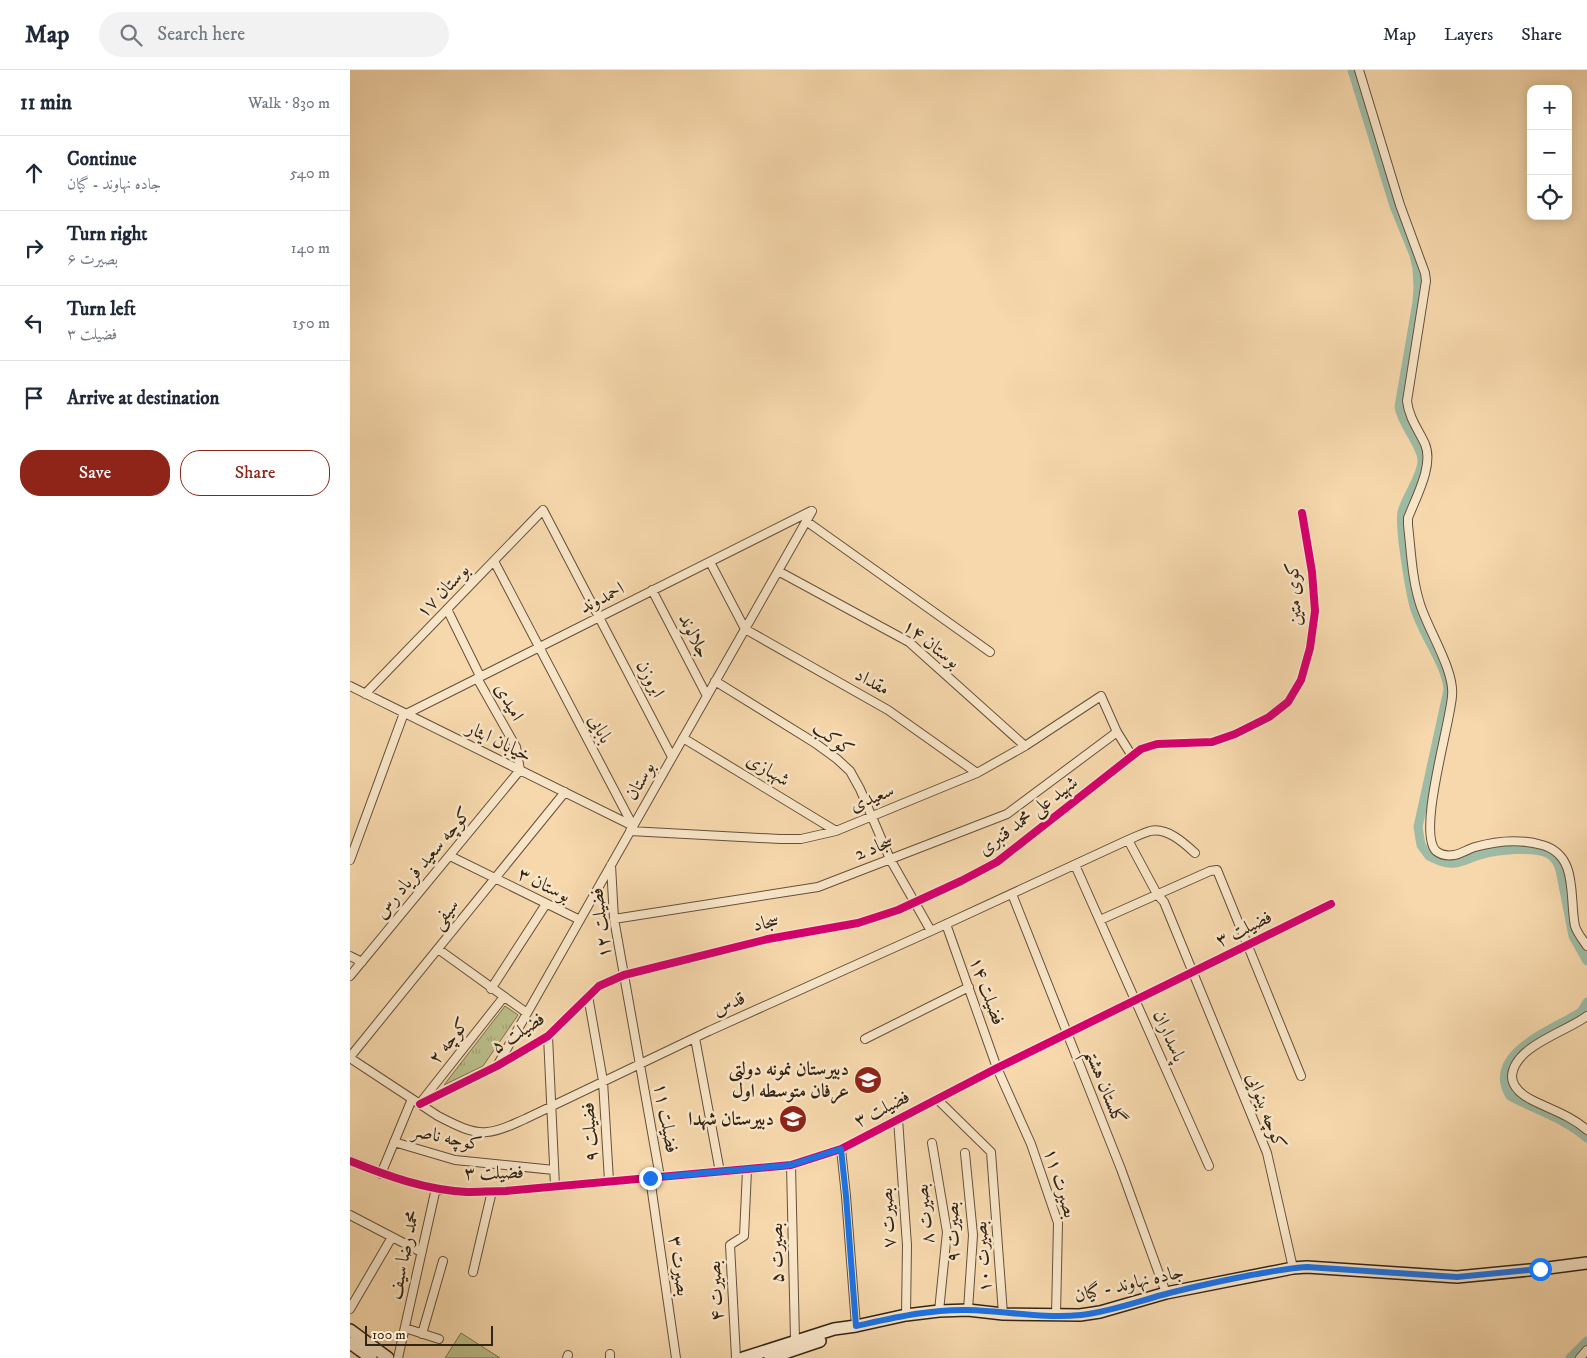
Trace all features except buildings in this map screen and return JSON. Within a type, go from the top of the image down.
[{"type":"main road","name":"جاده نهاوند - گیان","points":[[743,1358],[834,1329],[906,1315],[968,1310],[1003,1314],[1080,1315],[1100,1312],[1166,1294],[1293,1268],[1307,1267],[1457,1277],[1587,1263]]},
{"type":"main road","name":"جاده نهاوند - گیان","points":[[770,1358],[856,1326]]},
{"type":"main road","points":[[350,1330],[388,1358]]},
{"type":"main road","points":[[350,1343],[371,1358]]},
{"type":"street","points":[[1359,70],[1388,168],[1423,264],[1426,281],[1407,401],[1410,418],[1425,444],[1428,458],[1425,474],[1408,518],[1419,602],[1450,674],[1453,690],[1430,810],[1430,838],[1432,846],[1437,852],[1445,856],[1454,855],[1474,847],[1510,841],[1544,845],[1560,855],[1569,870],[1576,927],[1587,946]]},
{"type":"street","name":"بوستان ۱۷","points":[[366,694],[544,510]]},
{"type":"street","name":"ابروزن","points":[[544,510],[672,757]]},
{"type":"street","name":"احمدوند","points":[[405,713],[812,511]]},
{"type":"street","name":"بوستان","points":[[497,1066],[812,511]]},
{"type":"street","name":"کوی متین","points":[[1129,758],[1141,749],[1157,744],[1212,742],[1235,734],[1269,717],[1288,702],[1301,680],[1306,664],[1315,611],[1312,572],[1302,513]]},
{"type":"street","points":[[806,521],[990,652]]},
{"type":"street","name":"بابایی","points":[[494,561],[632,829]]},
{"type":"street","points":[[710,562],[745,629]]},
{"type":"street","name":"بوستان ۱۴","points":[[778,571],[909,642],[1025,746]]},
{"type":"street","name":"جلالوند","points":[[652,590],[707,696]]},
{"type":"street","name":"امیدی","points":[[447,609],[479,677],[516,747],[520,770]]},
{"type":"street","name":"مقداد","points":[[745,629],[888,710],[977,773]]},
{"type":"street","name":"کوکب","points":[[715,681],[837,759],[850,771],[860,789],[890,859],[931,931]]},
{"type":"street","name":"خیابان ایثار","points":[[350,686],[565,792],[632,829]]},
{"type":"street","name":"سعیدی","points":[[632,829],[780,839],[801,838],[836,831],[977,773],[1025,746],[1101,696],[1117,732]]},
{"type":"street","points":[[350,860],[405,713]]},
{"type":"street","points":[[1117,732],[1129,758]]},
{"type":"street","name":"سجاد 2","points":[[614,919],[818,887],[1007,814],[1117,732]]},
{"type":"street","name":"شهبازی","points":[[683,738],[836,831]]},
{"type":"street","name":"شهید علی محمد قنبری","points":[[914,902],[961,882],[997,862],[1129,758]]},
{"type":"street","name":"کوچه سعید فریاد رس","points":[[350,976],[520,770]]},
{"type":"street","name":"سیفی","points":[[350,1058],[565,792]]},
{"type":"street","name":"قدس","points":[[350,1058],[452,1123],[486,1132],[504,1128],[695,1038],[1152,830],[1178,838],[1196,853]]},
{"type":"street","points":[[1128,840],[1157,894],[1164,902],[1193,972]]},
{"type":"street","name":"بوستان ۳","points":[[450,856],[580,920]]},
{"type":"street","name":"پاسداران","points":[[1075,864],[1209,1166]]},
{"type":"street","name":"فضیلت ۱۲","points":[[611,865],[614,919],[640,1065]]},
{"type":"street","points":[[1100,920],[1210,870],[1217,870],[1302,1076]]},
{"type":"street","name":"گلستان هشتم","points":[[1012,894],[1121,1169],[1166,1294]]},
{"type":"street","name":"سجاد","points":[[624,975],[768,939],[858,923],[898,910],[914,902]]},
{"type":"street","points":[[491,989],[546,904]]},
{"type":"street","name":"فضیلت ۳","points":[[350,1160],[381,1174],[436,1188],[465,1192],[610,1182],[791,1165],[841,1149],[997,1068],[1331,904]]},
{"type":"street","name":"فضیلت ۱۴","points":[[946,924],[997,1068]]},
{"type":"street","points":[[438,949],[503,998],[527,1013]]},
{"type":"street","points":[[350,956],[362,962]]},
{"type":"street","name":"کوچه بینوایی","points":[[1193,972],[1266,1153],[1293,1268]]},
{"type":"street","name":"فضیلت ۵","points":[[420,1104],[497,1066],[548,1036],[599,986],[624,975]]},
{"type":"street","points":[[865,1039],[968,988]]},
{"type":"street","name":"فضیلت ۹","points":[[588,996],[603,1081],[610,1182]]},
{"type":"street","name":"کوچه ۲","points":[[420,1104],[503,998]]},
{"type":"street","points":[[1587,1016],[1539,1043],[1519,1058],[1512,1078],[1513,1085],[1528,1098],[1566,1116],[1587,1130]]},
{"type":"street","points":[[548,1036],[555,1186]]},
{"type":"street","points":[[695,1038],[720,1172]]},
{"type":"street","name":"فضیلت ۱۱","points":[[640,1065],[660,1177]]},
{"type":"street","name":"بصیرت ۱۱","points":[[997,1068],[1031,1144],[1058,1223],[1056,1315]]},
{"type":"street","points":[[381,1174],[412,1099]]},
{"type":"street","name":"بصیرت ۱۰","points":[[936,1099],[991,1152],[1003,1314]]},
{"type":"street","name":"بصیرت ۷","points":[[898,1119],[907,1246],[906,1315]]},
{"type":"street","name":"کوچه ناصر","points":[[394,1142],[455,1160],[554,1170]]},
{"type":"street","name":"بصیرت ۸","points":[[932,1143],[947,1232],[939,1311]]},
{"type":"street","points":[[841,1149],[856,1326]]},
{"type":"street","name":"بصیرت ۹","points":[[965,1153],[973,1235],[968,1310]]},
{"type":"street","name":"بصیرت ۵","points":[[791,1165],[795,1340]]},
{"type":"street","name":"بصیرت ۴","points":[[736,1358],[730,1246],[744,1236],[747,1170]]},
{"type":"street","name":"بصیرت ۳","points":[[650,1178],[676,1358]]},
{"type":"street","name":"محمد رضا سیف","points":[[398,1358],[436,1188]]},
{"type":"street","points":[[473,1272],[492,1191]]},
{"type":"street","points":[[350,1215],[421,1252]]},
{"type":"street","points":[[350,1309],[392,1237]]},
{"type":"street","points":[[422,1334],[443,1261]]},
{"type":"street","points":[[405,1328],[439,1338]]},
{"type":"street","points":[[1580,1358],[1587,1350]]},
{"type":"green space","points":[[505,1006],[518,1015],[483,1066],[444,1085]]},
{"type":"green space","points":[[461,1333],[500,1358],[445,1358]]},
{"type":"waterway","points":[[1352,70],[1394,206],[1414,255],[1417,268],[1417,302],[1399,407],[1404,422],[1420,450],[1422,462],[1401,519],[1407,570],[1416,613],[1443,669],[1448,690],[1418,827],[1421,845],[1429,856],[1448,863],[1455,863],[1487,853],[1505,850],[1525,849],[1549,854],[1556,861],[1560,870],[1573,936],[1587,961]]},
{"type":"waterway","points":[[1587,1002],[1581,1012],[1540,1035],[1514,1055],[1506,1067],[1505,1081],[1510,1096],[1569,1125],[1587,1138]]},
{"type":"waterway","points":[[1570,1358],[1587,1341]]},
{"type":"cycle path","points":[[420,1104],[497,1066],[548,1036],[599,986],[624,975],[768,939],[858,923],[898,910],[997,862],[1141,749],[1157,744],[1212,742],[1235,734],[1269,717],[1288,702],[1301,680],[1310,648],[1315,611],[1312,572],[1302,513]]},
{"type":"cycle path","points":[[350,1161],[378,1172],[422,1185],[467,1192],[506,1191],[791,1165],[841,1149],[997,1068],[1331,904]]},
{"type":"place","name":"دبیرستان نمونه دولتی عرفان متوسطه اول","points":[[868,1080]]},
{"type":"place","name":"دبیرستان شهدا","points":[[793,1119]]},
{"type":"route","points":[[650,1178],[791,1165],[841,1149],[856,1326],[906,1315],[939,1311],[968,1310],[1003,1314],[1080,1315],[1100,1312],[1231,1279],[1293,1268],[1307,1267],[1457,1277],[1540,1269]]}]
